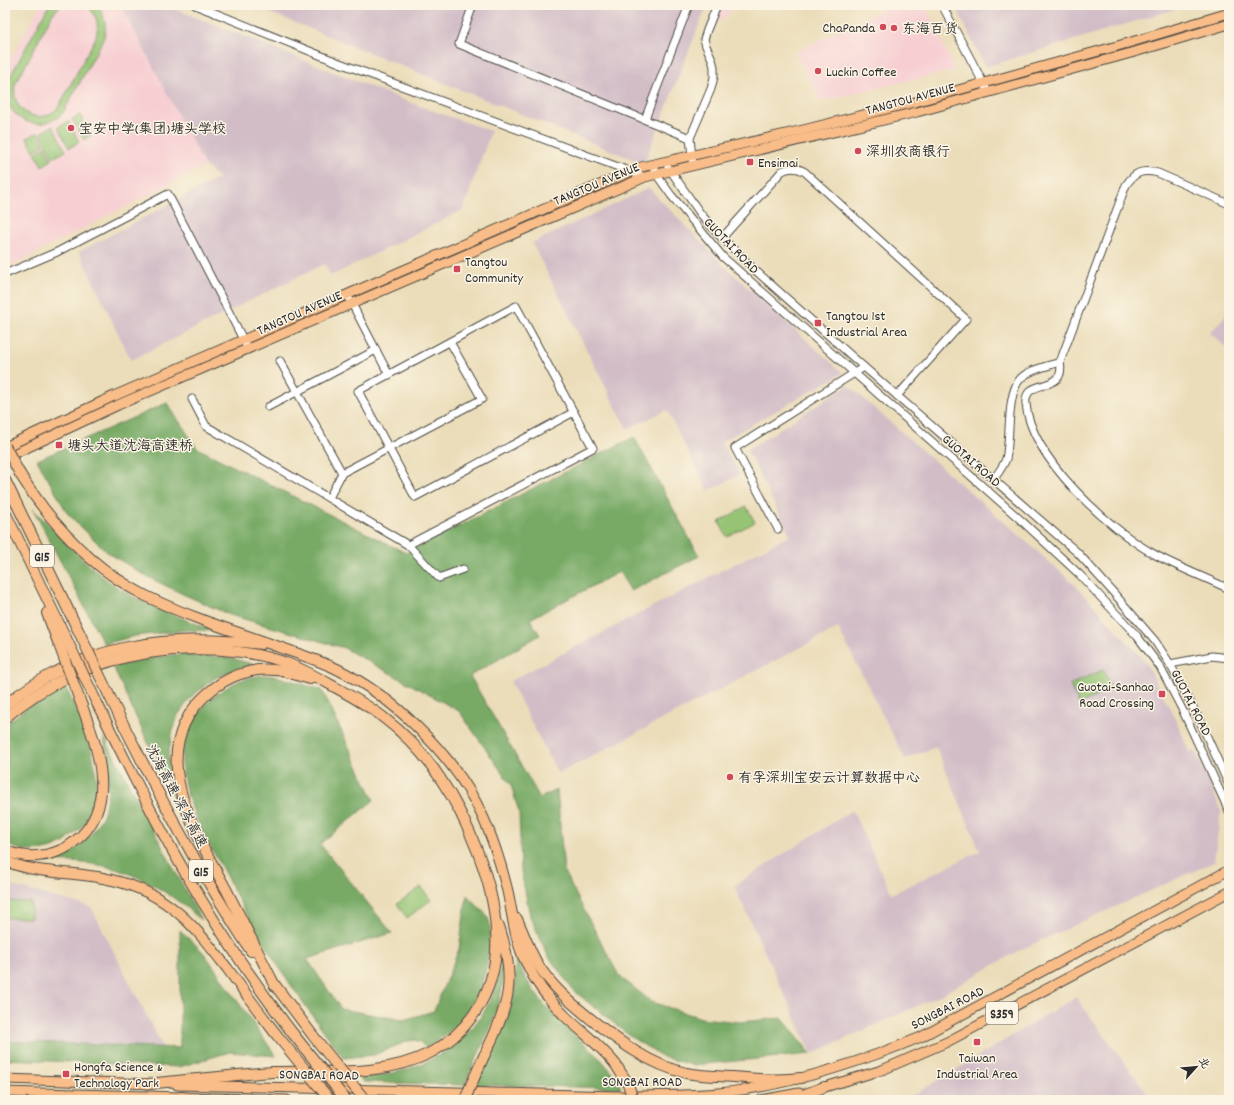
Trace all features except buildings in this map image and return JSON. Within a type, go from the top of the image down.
[{"type":"highway","points":[[5,446],[20,474],[48,513],[67,536],[96,563],[115,577],[145,596],[173,608],[314,659],[337,669],[386,700],[428,738],[462,778],[480,808],[495,845],[524,960],[553,1004],[599,1046],[616,1065],[628,1084],[633,1100]]},
{"type":"highway","name":"沈海高速 深岑高速","points":[[5,481],[144,766],[193,857],[231,920],[275,986],[365,1100]]},
{"type":"highway","name":"G15","points":[[5,512],[24,551],[62,640]]},
{"type":"highway","points":[[5,851],[28,857],[55,853],[65,849],[86,831],[94,819],[98,807],[101,791],[99,757],[62,640]]},
{"type":"highway","name":"沈海高速 深岑高速","points":[[62,640],[96,699],[145,800],[182,868],[231,947],[294,1035],[346,1100]]},
{"type":"highway","points":[[5,705],[41,680],[71,665],[110,651],[133,646],[154,642],[196,640],[229,641],[279,647]]},
{"type":"highway","points":[[5,718],[23,703],[47,688],[76,674],[115,660],[177,650],[214,650],[264,657],[286,663],[329,684],[369,707],[386,719],[410,741],[439,776],[461,814],[477,849],[493,909],[496,930],[494,965],[486,994],[470,1020],[460,1031],[442,1046],[430,1053],[401,1064],[367,1070],[274,1072],[148,1084]]},
{"type":"highway","points":[[275,986],[203,846],[180,794],[176,762],[178,745],[188,718],[195,707],[212,689],[236,676],[263,669],[276,670],[329,684]]},
{"type":"highway","points":[[5,861],[27,868],[87,875],[114,880],[140,889],[168,905],[194,927],[208,943],[276,1034],[330,1100]]},
{"type":"highway","points":[[511,904],[530,950],[549,980],[573,1005],[637,1053],[653,1061],[686,1072],[767,1080],[801,1078]]},
{"type":"highway","points":[[465,1100],[506,1005],[509,963],[506,946],[493,909]]},
{"type":"highway","points":[[790,1100],[824,1087]]},
{"type":"highway","points":[[182,1097],[200,1100]]},
{"type":"main road","name":"TANGTOU AVENUE","points":[[5,446],[114,396],[630,172],[653,164],[799,131],[982,83],[1128,43],[1229,13]]},
{"type":"main road","name":"TANGTOU AVENUE","points":[[5,458],[78,423],[645,177],[846,130],[1131,53],[1229,24]]},
{"type":"main road","points":[[1209,881],[1229,862]]},
{"type":"main road","name":"SONGBAI ROAD","points":[[5,1079],[148,1084],[648,1096],[749,1089],[801,1078],[838,1068],[872,1057],[921,1037],[1229,870]]},
{"type":"main road","name":"S359","points":[[761,1100],[824,1087],[882,1070],[947,1042],[1229,892]]},
{"type":"main road","points":[[1208,902],[1229,897]]},
{"type":"main road","name":"SONGBAI ROAD","points":[[5,1092],[150,1098],[182,1097],[287,1100]]},
{"type":"street","points":[[195,5],[337,62],[645,177]]},
{"type":"street","points":[[473,5],[459,44],[690,138]]},
{"type":"street","points":[[645,119],[688,5]]},
{"type":"street","points":[[693,166],[690,138],[711,89],[714,77],[712,59],[704,39],[717,5]]},
{"type":"street","points":[[942,5],[988,92]]},
{"type":"street","name":"GUOTAI ROAD","points":[[666,161],[670,170],[700,213],[722,238],[756,272],[1078,553],[1155,641],[1170,664],[1198,717],[1229,785]]},
{"type":"street","name":"GUOTAI ROAD","points":[[653,164],[656,174],[675,201],[723,258],[1017,517],[1080,575],[1137,636],[1160,667],[1183,711],[1229,811]]},
{"type":"street","points":[[722,238],[782,171],[796,168],[805,172],[966,319],[897,396]]},
{"type":"street","points":[[1229,204],[1158,173],[1149,171],[1139,172],[1131,178],[1126,185],[1060,362],[1061,375],[1052,383],[1035,388],[1029,392],[1026,398],[1026,405],[1032,426],[1041,446],[1053,464],[1082,498],[1115,527],[1152,553],[1229,589]]},
{"type":"street","points":[[5,274],[57,252],[168,194],[248,349]]},
{"type":"street","points":[[347,295],[389,375]]},
{"type":"street","points":[[408,545],[593,448],[574,412],[516,306],[358,391],[415,497],[574,412]]},
{"type":"street","points":[[329,498],[342,473],[482,399],[450,342]]},
{"type":"street","points":[[268,407],[376,350]]},
{"type":"street","points":[[280,360],[342,473]]},
{"type":"street","points":[[993,480],[1001,470],[1006,459],[1014,389],[1020,378],[1031,371],[1060,362]]},
{"type":"street","points":[[778,529],[735,448],[864,367]]},
{"type":"street","points":[[192,399],[206,426],[408,545],[439,578],[463,569]]},
{"type":"street","points":[[1170,664],[1212,656],[1229,658]]},
{"type":"shaded area","name":"宝安中学(集团)塘头学校","points":[[40,5],[121,5],[205,166],[5,269],[5,70]]},
{"type":"shaded area","points":[[121,5],[165,5],[419,106],[491,131],[463,210],[331,276],[324,264],[131,360],[79,252],[219,178],[205,166]]},
{"type":"shaded area","points":[[251,5],[707,5],[644,164]]},
{"type":"shaded area","points":[[722,5],[739,5],[712,27]]},
{"type":"shaded area","name":"东海百货","points":[[894,5],[925,5],[955,70],[821,101],[795,52]]},
{"type":"shaded area","points":[[955,5],[1189,5],[985,67]]},
{"type":"shaded area","name":"Tangtou 1st Industrial Area","points":[[649,188],[724,266],[843,373],[721,442],[740,475],[708,491],[667,410],[627,429],[532,243]]},
{"type":"shaded area","points":[[1229,311],[1229,350],[1210,333]]},
{"type":"shaded area","points":[[848,385],[1073,583],[1145,661],[1177,722],[1189,752],[1195,750],[1221,811],[1214,862],[1022,949],[939,996],[812,1054],[734,886],[852,810],[892,894],[980,851],[936,747],[905,759],[838,628],[558,774],[510,681],[790,535],[747,450]]},
{"type":"shaded area","name":"Hongfa Science & Technology Park","points":[[5,884],[91,907],[163,1048],[5,1041]]},
{"type":"shaded area","name":"Taiwan Industrial Area","points":[[1076,997],[1152,1100],[905,1100],[964,1065]]},
{"type":"green space","points":[[49,5],[62,5],[52,15],[15,85],[17,103],[28,114],[42,116],[50,114],[58,108],[95,39],[97,24],[95,15],[84,5],[97,5],[104,19],[105,32],[102,42],[63,113],[55,119],[39,124],[23,120],[16,115],[7,99],[5,103],[5,86]]},
{"type":"green space","points":[[80,115],[91,135],[84,140],[72,119]]},
{"type":"green space","points":[[68,121],[79,142],[69,148],[58,127]]},
{"type":"green space","points":[[53,126],[66,151],[53,158],[40,133]]},
{"type":"green space","points":[[37,132],[44,145],[34,151],[27,138]]},
{"type":"green space","points":[[45,147],[52,160],[42,166],[35,153]]},
{"type":"green space","points":[[167,403],[197,448],[406,553],[634,437],[699,556],[631,591],[619,572],[530,619],[540,635],[470,676],[540,798],[557,790],[564,872],[619,976],[652,1002],[701,1018],[739,1022],[782,1018],[811,1054],[693,1065],[663,1057],[631,1037],[573,990],[548,956],[530,916],[521,871],[519,812],[511,785],[459,711],[344,648],[230,615],[144,575],[107,552],[68,514],[37,460]]},
{"type":"green space","points":[[746,506],[755,522],[727,537],[719,522]]},
{"type":"green space","points":[[33,509],[88,564],[119,589],[145,603],[214,631],[187,630],[135,636],[104,644]]},
{"type":"green space","points":[[180,654],[231,658],[255,665],[236,669],[215,678],[192,696],[178,715],[172,734],[168,757],[175,801],[113,667],[153,658]]},
{"type":"green space","points":[[1103,670],[1112,689],[1079,704],[1070,685]]},
{"type":"green space","points":[[263,675],[276,676],[322,690],[374,800],[320,844],[392,933],[307,959],[341,1009],[403,1020],[434,1011],[459,949],[467,895],[488,918],[490,930],[488,960],[479,990],[472,1004],[453,1028],[426,1048],[420,1042],[415,1040],[408,1041],[374,1055],[344,1058],[298,995],[258,934],[232,888],[195,815],[186,790],[182,763],[183,750],[191,726],[206,705],[226,688],[237,682]]},
{"type":"green space","points":[[64,685],[72,699],[86,732],[95,766],[96,784],[94,800],[89,816],[85,824],[73,836],[52,848],[36,851],[13,847],[5,844],[5,725],[26,708]]},
{"type":"green space","points":[[104,737],[201,920],[181,903],[160,889],[148,882],[124,872],[97,865],[48,861],[75,850],[92,833],[104,814],[108,791],[108,764]]},
{"type":"green space","points":[[421,887],[431,900],[407,918],[397,904]]},
{"type":"green space","points":[[5,901],[31,902],[31,918],[5,918]]},
{"type":"green space","points":[[180,930],[204,953],[276,1056],[230,1052],[179,1067],[5,1059],[5,1041],[180,1048]]},
{"type":"green space","points":[[514,954],[528,982],[545,1006],[601,1060],[616,1078],[621,1088],[476,1085],[499,1038],[511,1006],[514,990]]},
{"type":"green space","points":[[501,959],[501,992],[497,1008],[492,1024],[464,1085],[363,1082],[359,1077],[385,1074],[410,1068],[433,1059],[454,1045],[471,1029],[486,1009],[496,986]]},
{"type":"place","name":"ChaPanda","points":[[883,27]]},
{"type":"place","name":"东海百货","points":[[894,28]]},
{"type":"place","name":"Luckin Coffee","points":[[818,71]]},
{"type":"place","name":"宝安中学(集团)塘头学校","points":[[71,128]]},
{"type":"place","name":"深圳农商银行","points":[[858,151]]},
{"type":"place","name":"Ensimai","points":[[750,162]]},
{"type":"place","name":"Tangtou Community","points":[[457,269]]},
{"type":"place","name":"Tangtou 1st Industrial Area","points":[[818,323]]},
{"type":"place","name":"塘头大道沈海高速桥","points":[[59,445]]},
{"type":"place","name":"Guotai-Sanhao Road Crossing","points":[[1162,694]]},
{"type":"place","name":"有孚深圳宝安云计算数据中心","points":[[730,777]]},
{"type":"place","name":"Taiwan Industrial Area","points":[[977,1042]]},
{"type":"place","name":"Hongfa Science & Technology Park","points":[[66,1074]]}]
